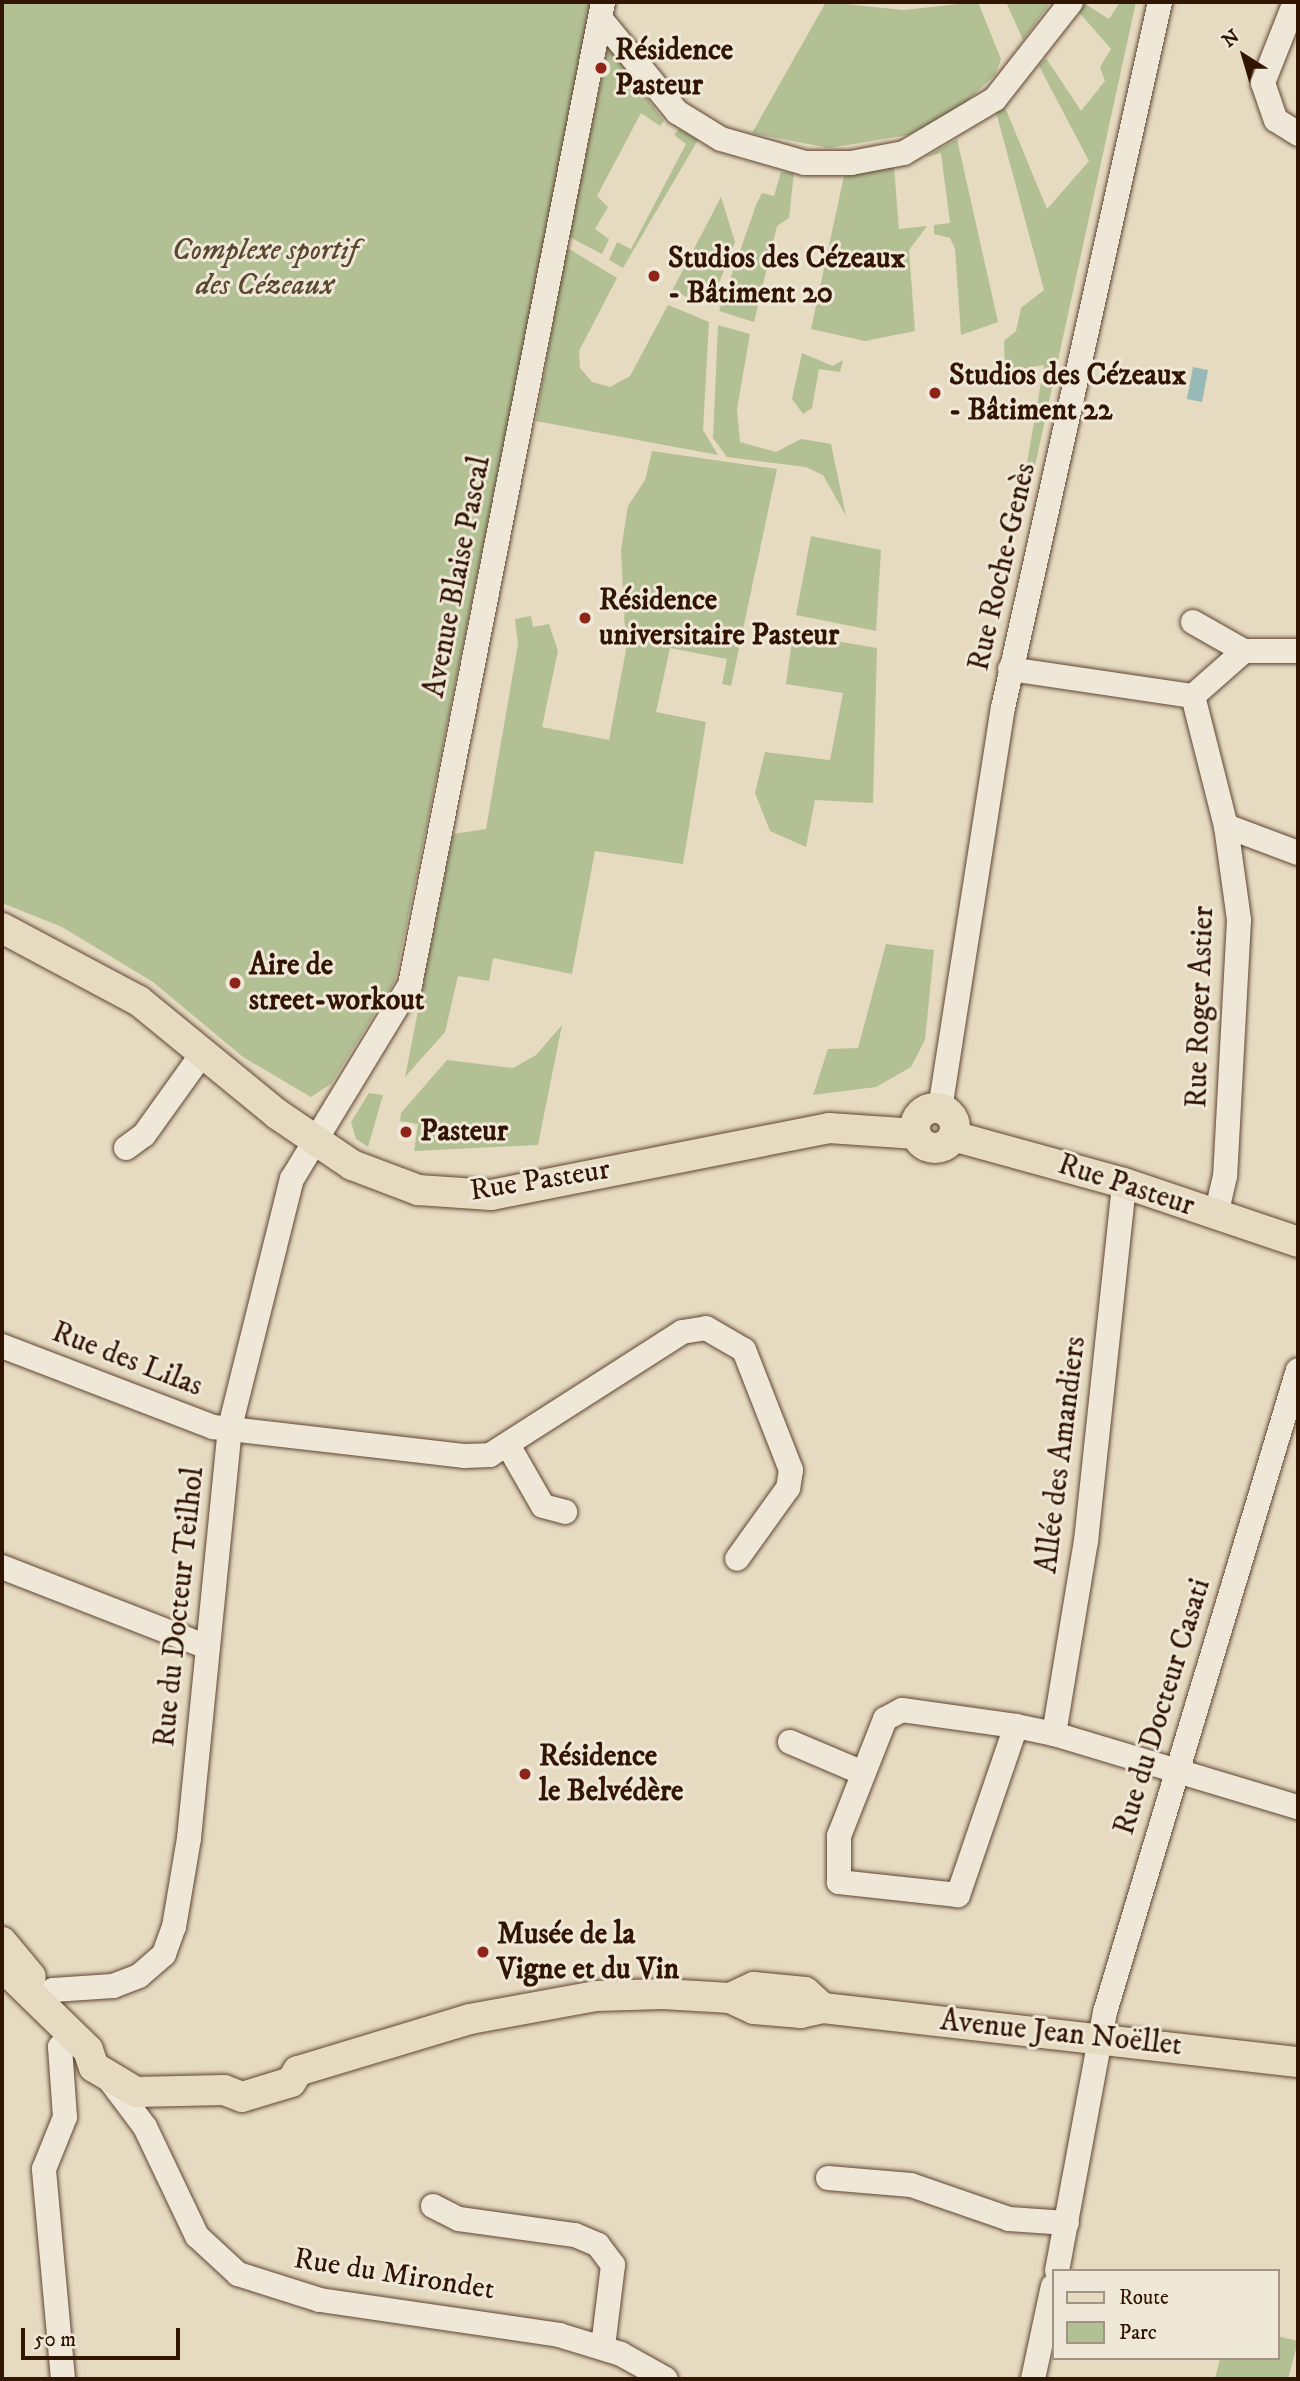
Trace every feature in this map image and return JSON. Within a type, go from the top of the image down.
[{"type":"main road","name":"Rue Pasteur","points":[[2,928],[111,983],[314,1140],[379,1179],[452,1195],[491,1195],[829,1128],[916,1134]]},
{"type":"main road","points":[[940,1109],[953,1120],[953,1136],[930,1147],[916,1134],[923,1112],[940,1109]]},
{"type":"main road","name":"Rue Pasteur","points":[[953,1136],[1124,1183],[1298,1242]]},
{"type":"main road","points":[[2,1942],[31,1973],[38,1995]]},
{"type":"main road","points":[[2,1966],[38,1995],[80,2042],[94,2067],[107,2077]]},
{"type":"main road","name":"Avenue Jean Noëllet","points":[[107,2077],[136,2092],[151,2087],[224,2090],[240,2078],[286,2065],[298,2071],[529,2005],[609,1996],[730,1997],[754,2009],[801,2013],[823,2008],[1298,2062]]},
{"type":"main road","points":[[80,2042],[145,2075],[151,2087]]},
{"type":"street","points":[[602,10],[677,112],[720,139],[805,163],[851,163],[911,150],[996,99],[1071,2]]},
{"type":"street","name":"Rue Roche-Genès","points":[[940,1109],[1010,669],[1160,2]]},
{"type":"street","points":[[1296,2],[1263,83],[1276,120],[1298,134]]},
{"type":"street","name":"Avenue Blaise Pascal","points":[[314,1140],[410,985],[602,10]]},
{"type":"street","points":[[1193,622],[1244,651]]},
{"type":"street","points":[[1010,669],[1193,696],[1244,651],[1277,646],[1298,651]]},
{"type":"street","name":"Rue Roger Astier","points":[[1193,696],[1226,826],[1239,920],[1225,1176],[1216,1215]]},
{"type":"street","points":[[1226,826],[1273,841],[1298,853]]},
{"type":"street","points":[[1273,841],[1298,830]]},
{"type":"street","points":[[126,1148],[144,1135],[202,1054]]},
{"type":"street","name":"Rue du Docteur Teilhol","points":[[38,1995],[53,1990],[113,1986],[139,1976],[164,1954],[189,1838],[205,1646],[230,1427],[292,1179],[314,1140]]},
{"type":"street","name":"Allée des Amandiers","points":[[1054,1734],[1086,1541],[1124,1183]]},
{"type":"street","name":"Rue des Lilas","points":[[2,1346],[213,1427],[465,1456],[508,1445],[682,1332],[706,1328],[729,1336],[744,1350],[791,1469],[788,1488],[737,1559]]},
{"type":"street","name":"Rue du Docteur Casati","points":[[1057,2269],[1099,2038],[1177,1771],[1294,1398],[1298,1370]]},
{"type":"street","points":[[508,1445],[543,1506],[565,1513]]},
{"type":"street","points":[[2,1567],[205,1646]]},
{"type":"street","points":[[1016,1726],[958,1895],[839,1882],[839,1836],[885,1719],[902,1710],[1016,1726],[1054,1734],[1298,1807]]},
{"type":"street","points":[[790,1742],[863,1773]]},
{"type":"street","points":[[62,2379],[44,2169],[65,2117],[60,2047],[80,2042]]},
{"type":"street","name":"Rue du Mirondet","points":[[107,2077],[145,2127],[197,2236],[239,2274],[320,2300],[471,2319],[603,2347],[666,2379]]},
{"type":"street","points":[[145,2127],[151,2087]]},
{"type":"street","points":[[828,2178],[911,2185],[1009,2220],[1067,2223]]},
{"type":"street","points":[[433,2206],[460,2218],[575,2235],[598,2245],[613,2265],[603,2347]]},
{"type":"street","points":[[1033,2379],[1052,2291]]},
{"type":"green space","name":"Complexe sportif des Cézeaux","points":[[2,2],[593,2],[395,981],[331,1084],[311,1097],[243,1057],[153,982],[62,927],[2,903]]},
{"type":"green space","points":[[826,2],[903,10],[978,2],[1001,59],[995,75],[959,108],[908,135],[829,148],[752,133]]},
{"type":"green space","points":[[1006,2],[1051,2],[1023,40]]},
{"type":"green space","points":[[1082,2],[1109,19],[1120,2],[1136,2],[1028,498],[1023,486],[1044,365],[1005,372],[1004,341],[1016,331],[1021,308],[1044,290],[996,112],[1004,105],[1047,209],[1089,161],[1039,66],[1046,58],[1081,111],[1105,81],[1100,67],[1111,49],[1078,11]]},
{"type":"green space","points":[[608,46],[664,121],[660,126],[641,113],[597,196],[608,207],[595,229],[609,239],[602,254],[569,237]]},
{"type":"green space","points":[[679,129],[698,140],[623,268],[609,260],[617,242],[631,249],[686,144],[674,135]]},
{"type":"green space","points":[[957,139],[998,322],[961,335],[955,249],[950,238],[934,234],[934,225],[950,223],[941,153],[926,157]]},
{"type":"green space","points":[[894,167],[899,229],[927,226],[909,250],[915,331],[865,341],[811,329],[844,176]]},
{"type":"green space","points":[[781,172],[794,173],[789,218],[777,226],[754,322],[719,311],[756,205],[762,193],[774,196]]},
{"type":"green space","points":[[721,197],[735,242],[710,306],[672,291]]},
{"type":"green space","points":[[566,247],[617,278],[579,351],[580,368],[592,382],[610,387],[630,376],[668,305],[709,322],[703,430],[718,455],[536,421]]},
{"type":"green space","points":[[718,325],[750,334],[737,409],[740,442],[776,452],[801,439],[831,444],[846,516],[823,475],[806,467],[727,457],[713,438]]},
{"type":"green space","points":[[802,353],[833,366],[843,360],[840,372],[819,369],[812,408],[803,414],[792,399]]},
{"type":"green space","points":[[652,451],[777,469],[731,686],[722,684],[727,659],[670,648],[656,712],[706,722],[683,864],[595,851],[572,974],[493,958],[489,981],[458,976],[445,1032],[405,1077],[453,834],[486,829],[518,644],[515,619],[531,616],[533,627],[549,624],[558,651],[542,727],[609,740],[626,650],[621,550],[628,506],[645,480]]},
{"type":"green space","points":[[811,536],[881,550],[876,631],[796,615]]},
{"type":"green space","points":[[793,634],[877,648],[873,803],[815,800],[806,847],[770,831],[755,793],[765,752],[830,760],[843,693],[786,684]]},
{"type":"green space","points":[[886,944],[934,950],[925,1040],[911,1067],[876,1087],[813,1095],[828,1049],[858,1048]]},
{"type":"green space","points":[[562,1025],[538,1145],[414,1151],[418,1124],[400,1121],[401,1113],[447,1060],[513,1068],[536,1055]]},
{"type":"green space","points":[[369,1093],[383,1095],[368,1147],[356,1139],[351,1122]]},
{"type":"green space","points":[[1279,2336],[1298,2341],[1288,2379],[1215,2379],[1220,2360],[1279,2360]]},
{"type":"water","points":[[1193,367],[1208,370],[1202,402],[1187,399]]},
{"type":"place","name":"Résidence Pasteur","points":[[601,68]]},
{"type":"place","name":"Studios des Cézeaux - Bâtiment 20","points":[[654,276]]},
{"type":"place","name":"Studios des Cézeaux - Bâtiment 22","points":[[935,393]]},
{"type":"place","name":"Résidence universitaire Pasteur","points":[[585,618]]},
{"type":"place","name":"Aire de street-workout","points":[[235,983]]},
{"type":"place","name":"Pasteur","points":[[406,1132]]},
{"type":"place","name":"Résidence le Belvédère","points":[[525,1774]]},
{"type":"place","name":"Musée de la Vigne et du Vin","points":[[483,1952]]}]
